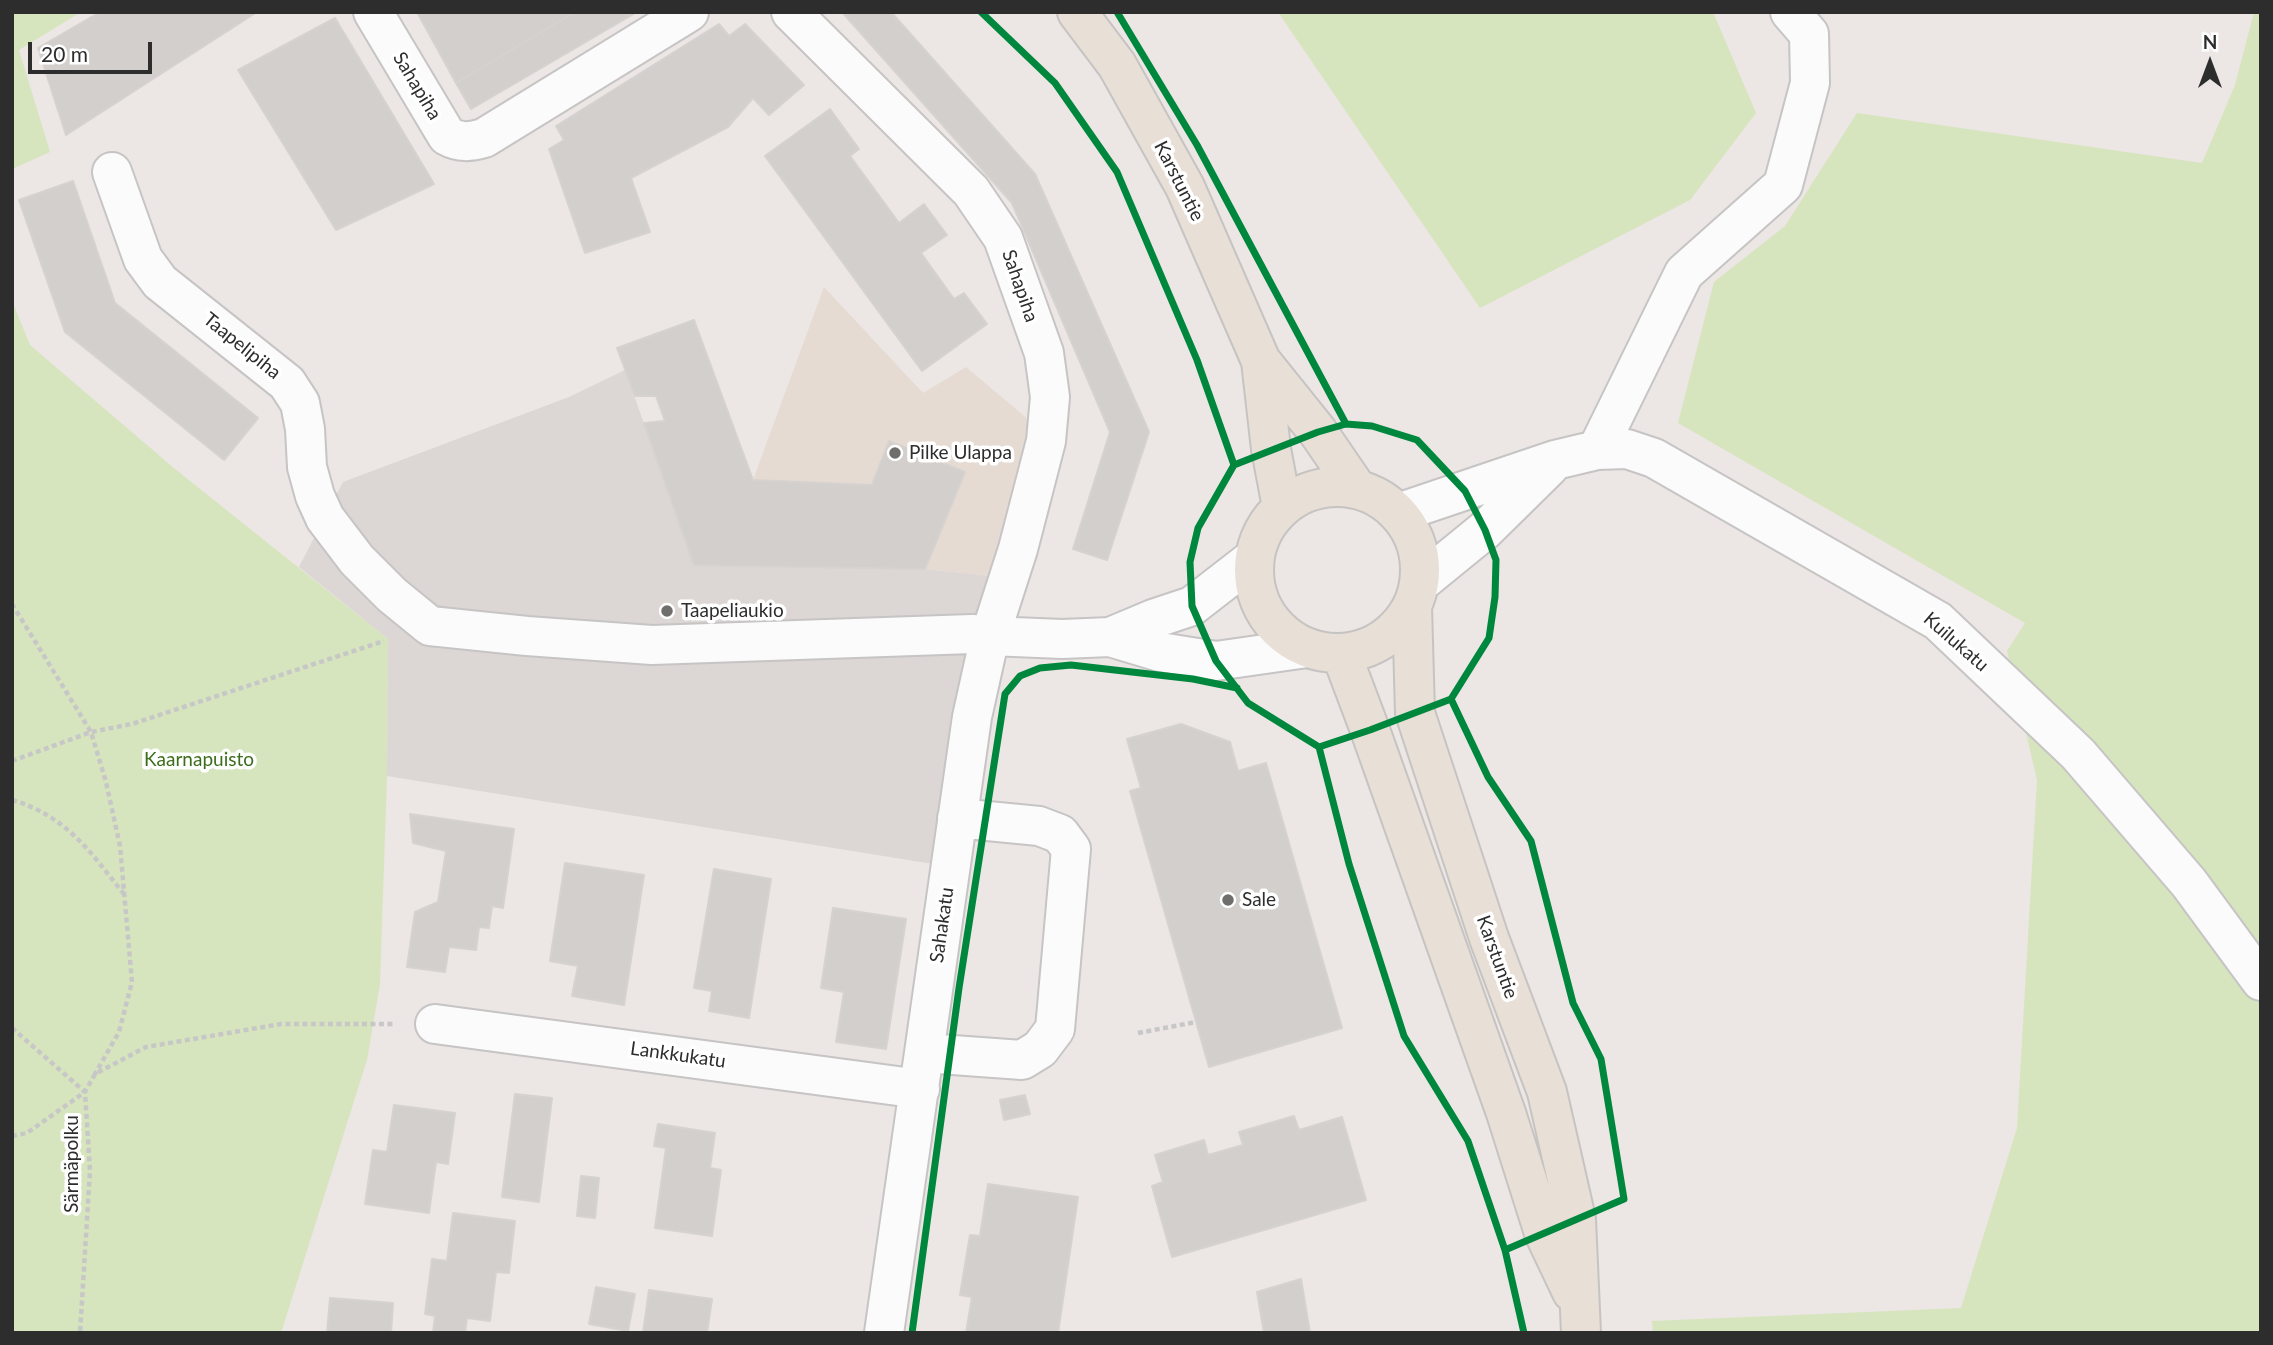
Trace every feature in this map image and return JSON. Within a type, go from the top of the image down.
[{"type":"main road","name":"Karstuntie","points":[[1077,12],[1117,65],[1185,187],[1261,361],[1318,432],[1357,489]]},
{"type":"main road","name":"Karstuntie","points":[[1261,361],[1271,449],[1282,507]]},
{"type":"main road","points":[[1331,487],[1357,489],[1380,498],[1398,513],[1412,534],[1420,558],[1416,595],[1399,626],[1383,640],[1363,650],[1324,650],[1283,633],[1265,612],[1255,586],[1254,558],[1269,522],[1282,507],[1305,494],[1331,487]]},
{"type":"main road","name":"Karstuntie","points":[[1416,595],[1415,713],[1489,938],[1547,1092],[1577,1219],[1580,1320]]},
{"type":"main road","name":"Karstuntie","points":[[1324,650],[1370,730],[1506,1114],[1544,1233],[1580,1320]]},
{"type":"street","name":"Sahapiha","points":[[373,12],[447,136],[456,141],[469,142],[484,138],[689,12]]},
{"type":"street","name":"Sahapiha","points":[[791,12],[971,191],[1003,238],[1044,353],[1050,397],[1046,441],[1018,548],[990,636]]},
{"type":"street","points":[[1597,450],[1684,273],[1783,185],[1810,83],[1809,34],[1790,12]]},
{"type":"street","name":"Taapelipiha","points":[[112,172],[143,260],[160,282],[287,383],[300,403],[305,429],[307,467],[315,496],[325,517],[357,559],[429,626]]},
{"type":"street","name":"Kuilukatu","points":[[1398,513],[1555,460],[1597,450],[1627,449],[1654,458],[1937,621],[2078,754],[2189,883],[2261,981]]},
{"type":"street","points":[[1416,595],[1555,460]]},
{"type":"street","points":[[1110,637],[1192,606],[1254,558]]},
{"type":"street","points":[[429,626],[652,645],[972,634],[1062,639],[1110,637],[1160,652],[1216,661],[1324,650]]},
{"type":"street","name":"Sahakatu","points":[[884,1333],[972,717],[990,636]]},
{"type":"street","name":"Lankkukatu","points":[[435,1024],[922,1071],[1022,1060],[1040,1049],[1055,1029],[1071,849],[1060,834],[1040,826],[957,818]]},
{"type":"path","points":[[12,604],[91,732],[106,782],[120,846],[132,982],[120,1032],[85,1092],[27,1133],[12,1136]]},
{"type":"path","points":[[12,761],[91,732],[132,724],[429,626]]},
{"type":"path","points":[[12,800],[49,814],[80,840],[125,895]]},
{"type":"path","points":[[1138,1033],[1196,1022]]},
{"type":"path","points":[[95,1074],[146,1047],[281,1024],[435,1024]]},
{"type":"shaded area","name":"Pilke Ulappa","points":[[824,287],[923,393],[966,367],[1036,426],[990,576],[925,569],[694,565],[753,480]]},
{"type":"shaded area","name":"Taapeliaukio","points":[[625,370],[694,565],[925,569],[990,576],[933,864],[387,776],[388,639],[299,567],[343,482],[569,397]]},
{"type":"green space","points":[[12,12],[81,12],[19,50],[50,152],[12,169]]},
{"type":"green space","points":[[1278,12],[1713,12],[1756,113],[1690,200],[1480,308]]},
{"type":"green space","points":[[2254,12],[2261,12],[2261,1333],[1653,1333],[1652,1321],[1961,1308],[2017,1128],[2037,780],[2007,651],[2025,623],[1678,423],[1714,282],[1785,226],[1857,113],[2202,163],[2235,85]]},
{"type":"green space","name":"Kaarnapuisto","points":[[12,301],[30,345],[175,469],[388,639],[387,776],[380,984],[367,1060],[281,1333],[12,1333]]},
{"type":"building","points":[[100,12],[257,12],[66,135],[38,48]]},
{"type":"building","points":[[417,12],[575,12],[456,83]]},
{"type":"building","points":[[575,12],[637,12],[471,109],[456,83]]},
{"type":"building","points":[[842,12],[891,12],[1035,174],[1149,432],[1107,560],[1073,549],[1110,432],[1012,203]]},
{"type":"building","points":[[335,18],[434,184],[336,230],[238,70]]},
{"type":"building","points":[[719,24],[729,36],[745,24],[804,85],[769,115],[753,98],[728,127],[631,178],[650,232],[585,253],[549,149],[564,140],[556,126]]},
{"type":"building","points":[[830,109],[859,149],[850,156],[899,223],[924,204],[947,235],[921,253],[954,299],[964,293],[987,324],[922,371],[765,156]]},
{"type":"building","points":[[73,181],[115,303],[258,418],[224,460],[65,332],[19,200]]},
{"type":"building","points":[[694,320],[753,480],[872,485],[889,441],[965,472],[925,569],[694,565],[644,423],[665,421],[656,396],[635,396],[617,348]]},
{"type":"building","points":[[1181,724],[1230,742],[1238,771],[1266,763],[1342,1028],[1209,1067],[1130,791],[1141,788],[1127,739]]},
{"type":"building","points":[[410,814],[514,829],[503,908],[492,906],[489,928],[479,927],[476,950],[449,947],[445,972],[407,967],[415,912],[438,902],[446,851],[413,843]]},
{"type":"building","points":[[565,863],[644,875],[624,1005],[572,996],[578,966],[550,961]]},
{"type":"building","points":[[714,869],[771,879],[749,1018],[709,1011],[712,991],[694,988]]},
{"type":"building","points":[[833,908],[906,919],[886,1049],[836,1042],[844,992],[821,988]]},
{"type":"building","points":[[515,1094],[552,1098],[539,1202],[502,1197]]},
{"type":"building","points":[[1025,1095],[1030,1114],[1004,1120],[1000,1100]]},
{"type":"building","points":[[394,1105],[455,1113],[448,1164],[436,1162],[429,1213],[365,1204],[373,1150],[387,1152]]},
{"type":"building","points":[[1294,1116],[1299,1130],[1342,1117],[1366,1200],[1172,1257],[1152,1186],[1163,1182],[1155,1155],[1204,1140],[1208,1155],[1243,1145],[1239,1132]]},
{"type":"building","points":[[658,1124],[715,1133],[710,1168],[721,1170],[712,1236],[655,1228],[666,1148],[654,1146]]},
{"type":"building","points":[[581,1176],[599,1178],[595,1218],[577,1216]]},
{"type":"building","points":[[988,1184],[1078,1197],[1058,1333],[966,1333],[972,1297],[960,1295],[970,1235],[980,1236]]},
{"type":"building","points":[[453,1213],[515,1221],[509,1273],[496,1272],[490,1321],[467,1318],[465,1333],[433,1332],[435,1316],[425,1314],[432,1259],[447,1261]]},
{"type":"building","points":[[1301,1279],[1310,1333],[1264,1333],[1257,1292]]},
{"type":"building","points":[[596,1287],[635,1294],[628,1331],[589,1324]]},
{"type":"building","points":[[649,1290],[712,1299],[707,1333],[643,1333]]},
{"type":"building","points":[[330,1298],[393,1303],[391,1333],[327,1333]]},
{"type":"cycle path","points":[[981,12],[1055,83],[1117,172],[1197,360],[1234,465],[1198,528],[1190,562],[1192,606],[1216,661],[1248,703],[1319,747],[1349,864],[1404,1036],[1468,1141],[1505,1250],[1524,1333]]},
{"type":"cycle path","points":[[1117,12],[1197,145],[1346,424]]},
{"type":"cycle path","points":[[1234,465],[1318,432],[1346,424],[1372,426],[1417,440],[1465,491],[1485,530],[1496,560],[1495,597],[1489,638],[1451,699],[1319,747]]},
{"type":"cycle path","points":[[912,1333],[959,988],[1005,694],[1020,676],[1040,668],[1071,665],[1193,679],[1237,688]]},
{"type":"cycle path","points":[[1451,699],[1488,777],[1531,841],[1573,1003],[1601,1059],[1624,1199],[1505,1250]]},
{"type":"place","name":"Pilke Ulappa","points":[[895,453]]},
{"type":"place","name":"Taapeliaukio","points":[[667,611]]},
{"type":"place","name":"Sale","points":[[1228,900]]}]
